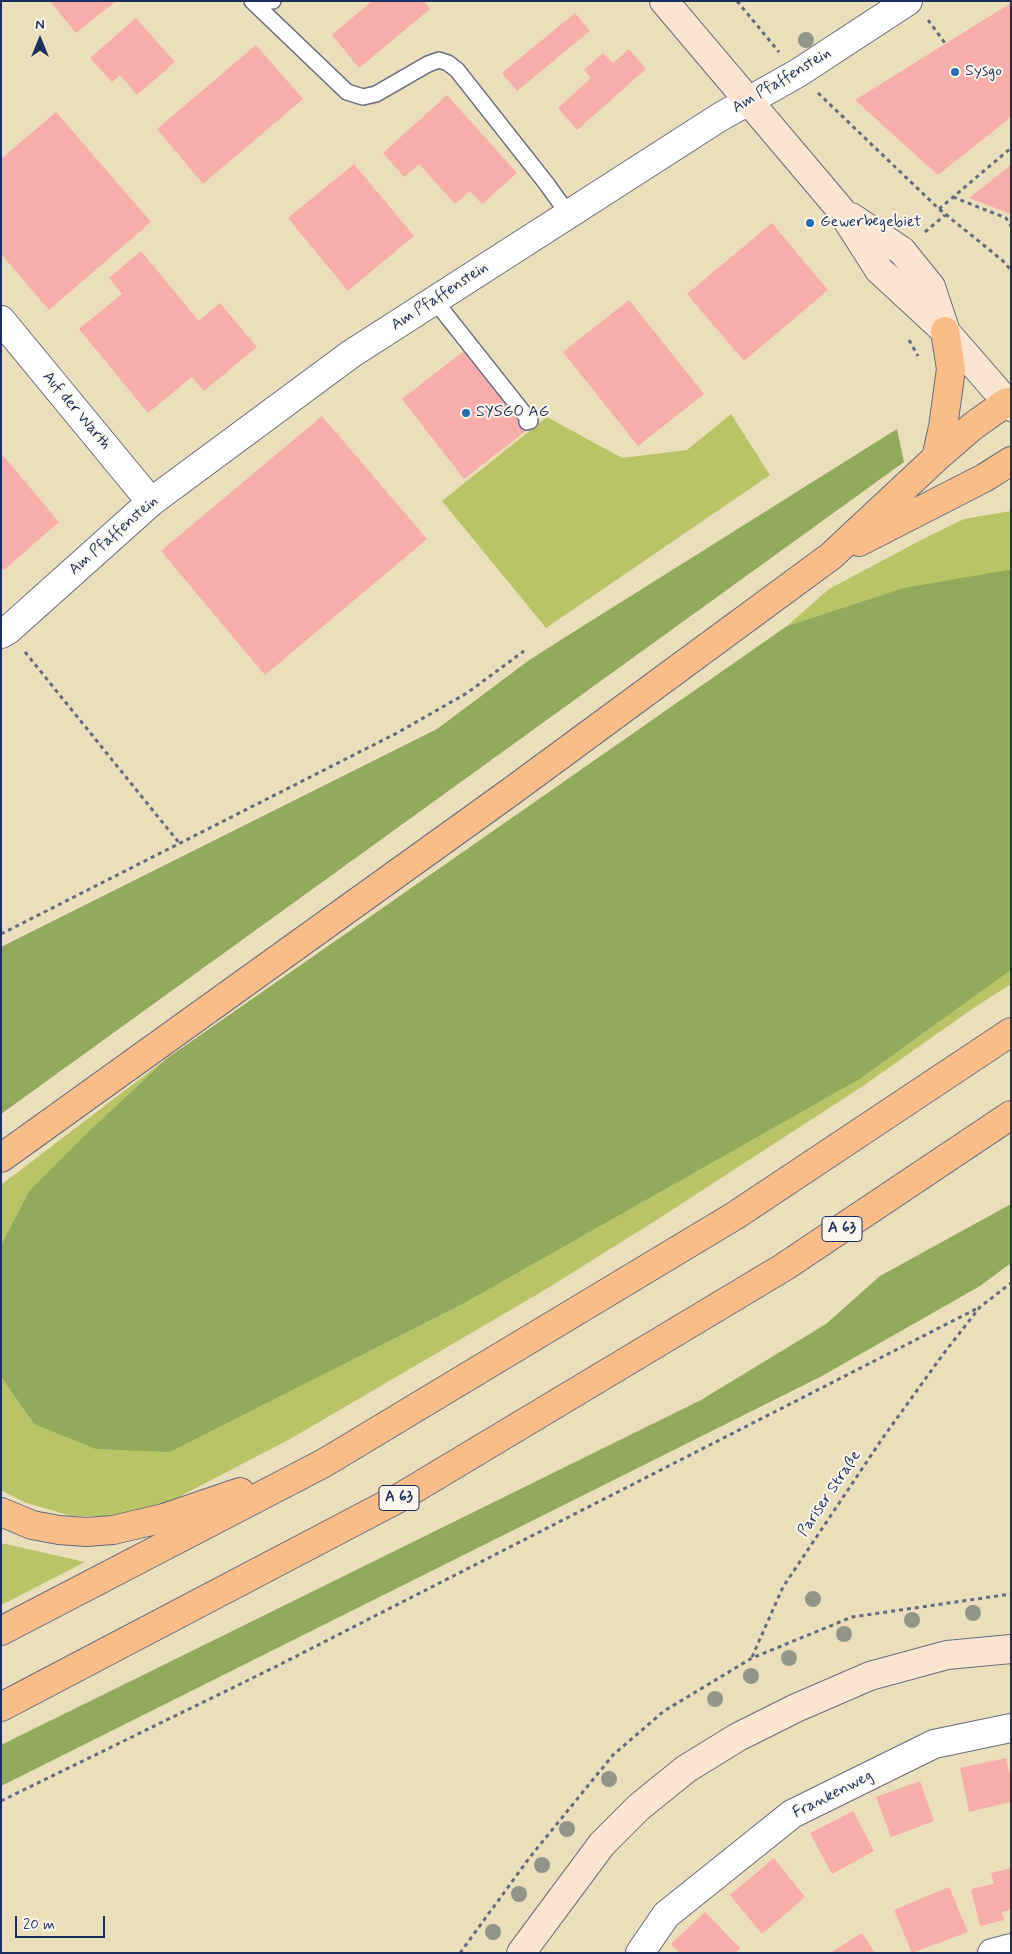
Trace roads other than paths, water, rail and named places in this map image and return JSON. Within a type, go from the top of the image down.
[{"type":"highway","points":[[936,458],[943,427],[951,369],[945,331]]},
{"type":"highway","points":[[1,1158],[509,793],[831,556],[973,426],[1009,405]]},
{"type":"highway","points":[[831,556],[984,478],[1011,461]]},
{"type":"highway","points":[[1,1631],[324,1463],[736,1215],[1011,1032]]},
{"type":"highway","name":"A 63","points":[[1,1707],[399,1498],[784,1267],[1011,1115]]},
{"type":"highway","points":[[1,1512],[32,1524],[59,1530],[86,1532],[114,1530],[164,1518],[324,1463]]},
{"type":"main road","points":[[664,1],[840,209],[879,270],[945,331],[1009,405]]},
{"type":"main road","points":[[520,1953],[602,1844],[640,1807],[686,1769],[738,1737],[788,1712],[870,1676],[947,1655],[1011,1648]]},
{"type":"street","name":"Am Pfaffenstein","points":[[5,632],[152,502],[351,354],[720,117],[798,74],[908,1]]},
{"type":"street","name":"Auf der Warth","points":[[1,320],[152,502]]},
{"type":"street","name":"Frankenweg","points":[[640,1953],[666,1915],[792,1814],[934,1744],[1011,1728]]},
{"type":"street","points":[[992,1953],[1011,1948]]},
{"type":"lane","points":[[252,1],[347,92],[363,97],[376,94],[428,64],[439,60],[457,70],[569,215]]},
{"type":"lane","points":[[267,1],[273,1]]},
{"type":"lane","points":[[435,301],[530,421],[527,422]]},
{"type":"place","name":"Sysgo","points":[[955,72]]},
{"type":"place","name":"Gewerbegebiet","points":[[810,223]]},
{"type":"place","name":"SYSGO AG","points":[[466,413]]}]
